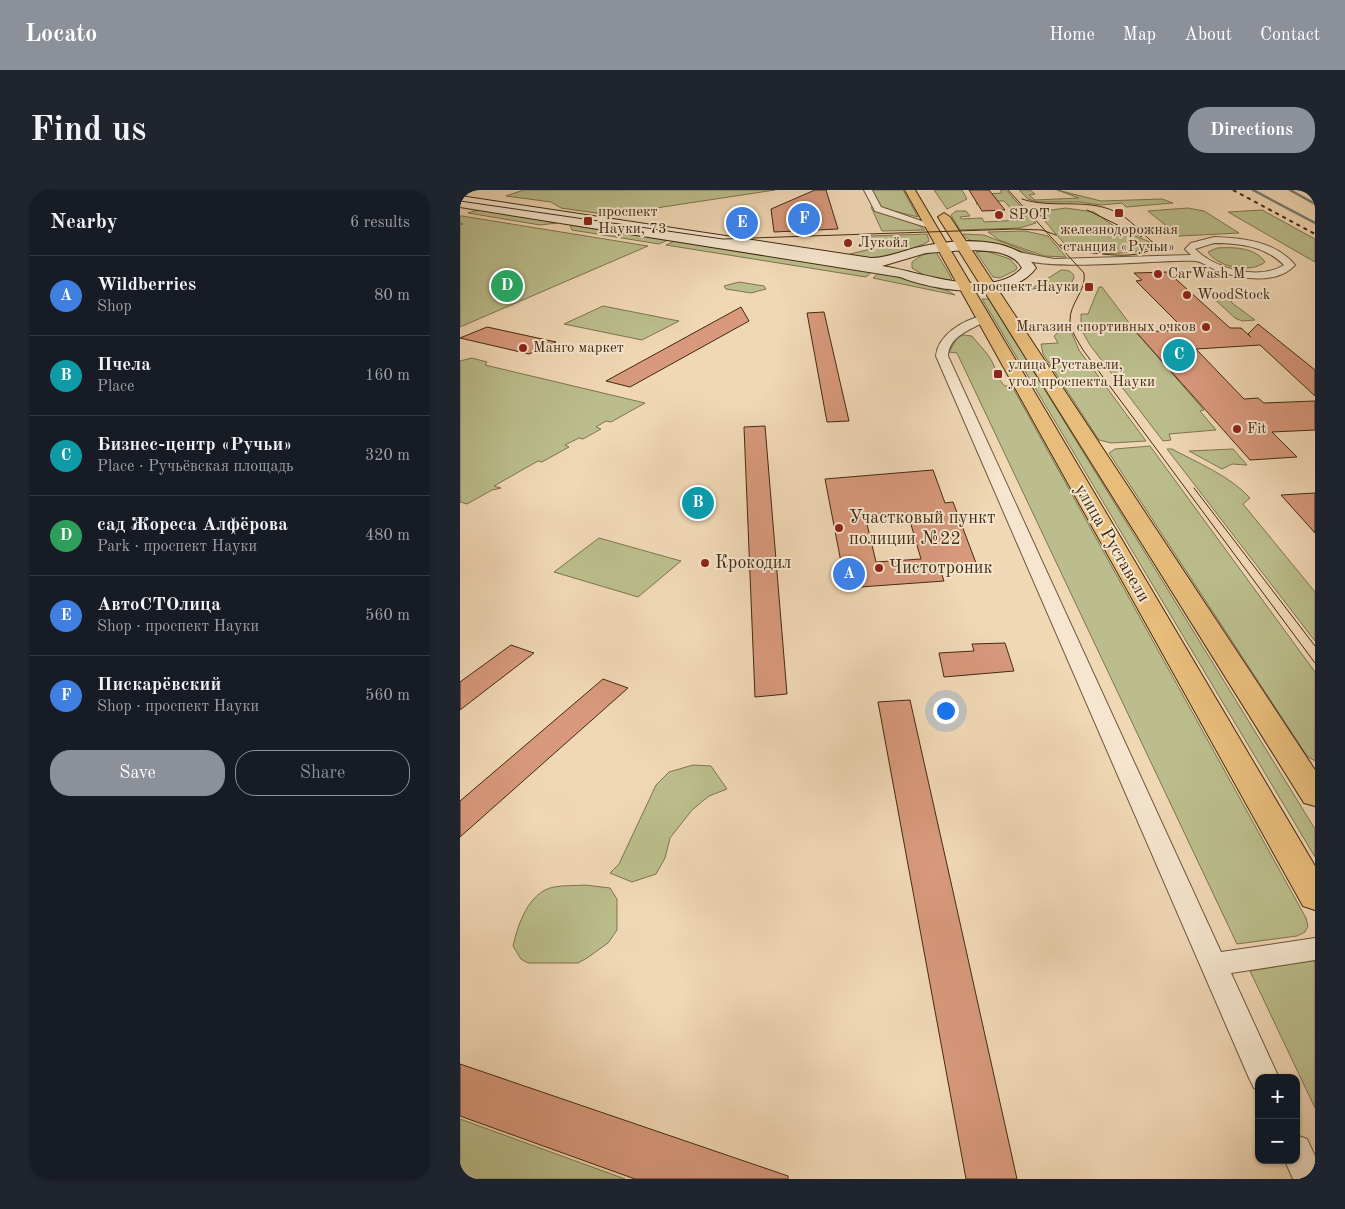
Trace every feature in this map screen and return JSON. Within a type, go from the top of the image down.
[{"type":"main road","name":"улица Руставели","points":[[910,190],[982,319],[1315,896]]},
{"type":"main road","points":[[460,199],[798,253],[903,273],[928,282],[964,286],[990,285],[1011,281],[1025,274],[1029,264],[1018,255],[994,249],[963,246],[942,246],[916,251],[900,259],[871,262],[798,253],[460,204]]},
{"type":"main road","name":"улица Руставели","points":[[937,206],[990,285],[1315,795]]},
{"type":"main road","points":[[900,259],[897,266],[903,273]]},
{"type":"street","points":[[868,190],[878,208],[929,225]]},
{"type":"street","points":[[1025,274],[1050,266],[1198,258],[1217,268],[1236,272],[1278,272],[1290,265],[1271,250],[1248,242],[1232,240],[1209,241],[1194,245],[1190,249],[1198,258]]},
{"type":"street","points":[[1018,255],[1054,262],[1110,262]]},
{"type":"street","points":[[982,319],[950,337],[941,351],[942,356],[1262,1074]]},
{"type":"street","points":[[1213,964],[1315,949]]},
{"type":"street","points":[[1300,1159],[1309,1179]]},
{"type":"green space","points":[[524,190],[775,190],[610,215],[561,208],[551,202],[506,196]]},
{"type":"green space","points":[[872,190],[903,190],[918,217],[882,208]]},
{"type":"green space","points":[[934,190],[962,190],[967,199],[947,209]]},
{"type":"green space","points":[[1000,190],[1006,190],[1036,223],[1020,228],[960,230],[951,215],[956,211],[966,211],[970,216],[960,217],[961,219],[982,218],[984,222],[1021,220],[1004,201],[984,201],[976,204],[989,197],[988,194],[1002,193]]},
{"type":"green space","points":[[1019,190],[1030,190],[1035,194],[1029,195],[1035,200],[1079,198],[1057,190],[1101,201],[1162,199],[1173,203],[1126,207],[1122,203],[1101,205],[1080,202],[1037,202],[1028,199]]},
{"type":"green space","points":[[871,207],[916,223],[925,230],[882,231]]},
{"type":"green space","points":[[1066,208],[1094,212],[1118,229],[1150,242],[1153,246],[1143,250],[1110,254],[1086,252],[1069,247],[1037,212]]},
{"type":"green space","points":[[1188,208],[1204,211],[1239,233],[1179,236],[1148,211]]},
{"type":"green space","points":[[481,209],[557,223],[540,225],[468,213]]},
{"type":"green space","points":[[1262,210],[1315,239],[1315,262],[1228,212]]},
{"type":"green space","points":[[460,216],[648,246],[460,327],[460,225],[463,224],[460,223]]},
{"type":"green space","points":[[570,225],[670,239],[659,244],[572,230]]},
{"type":"green space","points":[[1025,231],[1048,236],[1066,257],[1044,256],[999,240],[988,232]]},
{"type":"green space","points":[[927,234],[929,241],[897,254],[868,259],[850,254],[875,248],[869,236]]},
{"type":"green space","points":[[963,234],[984,235],[1049,260],[1015,249],[979,243],[967,238]]},
{"type":"green space","points":[[677,240],[873,271],[866,277],[666,245]]},
{"type":"green space","points":[[1217,248],[1237,248],[1250,251],[1256,253],[1265,262],[1251,268],[1226,265],[1212,257],[1208,252]]},
{"type":"green space","points":[[986,251],[1010,259],[1017,267],[1016,270],[1000,278],[993,277],[976,252]]},
{"type":"green space","points":[[936,252],[951,280],[927,277],[912,268],[912,262],[922,255]]},
{"type":"green space","points":[[1061,270],[1073,274],[1074,278],[1070,285],[1031,289]]},
{"type":"green space","points":[[880,272],[948,291],[955,295],[873,278]]},
{"type":"green space","points":[[739,282],[764,286],[766,289],[751,293],[726,289],[724,286]]},
{"type":"green space","points":[[1099,287],[1102,287],[1136,332],[1204,410],[1200,411],[1216,430],[1169,434],[1171,440],[1163,441],[1090,345],[1081,329],[1081,314],[1088,314]]},
{"type":"green space","points":[[1226,291],[1232,303],[1255,320],[1242,321],[1235,318],[1210,295]]},
{"type":"green space","points":[[982,299],[989,299],[1315,829],[1315,857]]},
{"type":"green space","points":[[603,306],[679,321],[642,340],[564,324]]},
{"type":"green space","points":[[1068,324],[1079,350],[1146,441],[1111,443],[1099,440],[1043,354],[1041,344],[1058,343],[1054,336]]},
{"type":"green space","points":[[963,335],[972,336],[990,358],[998,377],[1005,386],[1012,386],[1306,918],[1308,926],[1305,932],[1297,936],[1237,944],[957,353],[949,352],[957,338]]},
{"type":"green space","points":[[472,358],[487,362],[485,365],[645,403],[611,422],[606,421],[596,427],[601,429],[583,439],[579,438],[565,445],[569,447],[542,462],[538,461],[494,486],[501,488],[492,490],[467,504],[460,502],[460,361]]},
{"type":"green space","points":[[1150,446],[1315,672],[1315,761],[1307,756],[1109,453],[1115,449]]},
{"type":"green space","points":[[1167,449],[1172,449],[1213,471],[1233,483],[1250,498],[1243,504],[1315,592],[1315,641]]},
{"type":"green space","points":[[1233,449],[1247,465],[1232,464],[1222,469],[1189,451]]},
{"type":"green space","points":[[599,538],[681,561],[638,597],[554,572]]},
{"type":"green space","points":[[693,765],[711,766],[727,789],[709,796],[692,810],[670,838],[665,858],[656,874],[632,882],[610,873],[619,864],[656,785],[669,772]]},
{"type":"green space","points":[[585,885],[610,888],[617,899],[617,930],[608,943],[578,963],[528,963],[521,959],[513,946],[521,919],[537,895],[554,887]]},
{"type":"green space","points":[[1315,961],[1315,1108],[1300,1074],[1250,971]]},
{"type":"green space","points":[[460,1119],[625,1179],[460,1179]]},
{"type":"building","points":[[815,190],[826,190],[838,229],[774,232],[771,209]]},
{"type":"building","points":[[969,190],[989,190],[1005,210],[982,211]]},
{"type":"building","points":[[1168,272],[1230,328],[1241,328],[1251,337],[1248,334],[1258,324],[1315,370],[1315,396],[1260,345],[1196,349],[1244,399],[1258,398],[1264,403],[1315,401],[1315,430],[1272,432],[1297,457],[1250,460],[1136,332],[1185,330],[1136,281],[1142,280],[1134,273]]},
{"type":"building","points":[[741,307],[749,321],[630,387],[606,381]]},
{"type":"building","points":[[824,312],[849,421],[827,422],[807,313]]},
{"type":"building","points":[[487,327],[556,342],[529,354],[460,338]]},
{"type":"building","points":[[765,426],[787,694],[755,697],[744,427]]},
{"type":"building","points":[[933,470],[945,503],[953,502],[976,563],[939,566],[944,581],[846,588],[825,479]],"holes":[[[910,521],[921,559],[876,562],[867,524]]]},
{"type":"building","points":[[1315,493],[1315,533],[1281,495]]},
{"type":"building","points":[[1005,643],[1014,671],[944,677],[939,653],[974,651],[972,644]]},
{"type":"building","points":[[511,645],[534,653],[460,710],[460,682]]},
{"type":"building","points":[[603,679],[628,688],[460,837],[460,801]]},
{"type":"building","points":[[910,700],[1017,1179],[966,1179],[878,702]]},
{"type":"building","points":[[460,1064],[788,1176],[788,1179],[635,1179],[460,1116]]},
{"type":"waterway","points":[[1253,190],[1315,223]]},
{"type":"waterway","points":[[1290,190],[1315,204]]},
{"type":"tram line","points":[[1008,190],[1046,231]]},
{"type":"tram line","points":[[1022,199],[1033,202],[1103,207],[1125,217],[1156,245],[1148,251],[1124,255],[1081,251],[1060,245]]},
{"type":"tram line","points":[[460,201],[723,239],[1015,229],[1046,231]]},
{"type":"tram line","points":[[1087,210],[1142,237]]},
{"type":"tram line","points":[[1046,231],[1056,235]]},
{"type":"tram line","points":[[1046,231],[1084,273],[1083,285],[1070,315],[1073,333],[1083,350],[1315,663]]},
{"type":"tram line","points":[[1194,488],[1315,646]]},
{"type":"railway","points":[[1233,190],[1315,234]]},
{"type":"place","name":"железнодорожная станция «Ручьи»","points":[[1119,213]]},
{"type":"place","name":"SPOT","points":[[999,215]]},
{"type":"place","name":"Пискарёвский","points":[[804,219]]},
{"type":"place","name":"проспект Науки, 73","points":[[588,221]]},
{"type":"place","name":"АвтоСТОлица","points":[[742,223]]},
{"type":"place","name":"Лукойл","points":[[848,243]]},
{"type":"place","name":"CarWash M","points":[[1158,274]]},
{"type":"place","name":"сад Жореса Алфёрова","points":[[507,286]]},
{"type":"place","name":"проспект Науки","points":[[1089,287]]},
{"type":"place","name":"WoodStock","points":[[1187,295]]},
{"type":"place","name":"Магазин спортивных очков","points":[[1206,327]]},
{"type":"place","name":"Манго маркет","points":[[523,348]]},
{"type":"place","name":"Бизнес-центр «Ручьи»","points":[[1179,355]]},
{"type":"place","name":"улица Руставели, угол проспекта Науки","points":[[998,374]]},
{"type":"place","name":"Fit","points":[[1237,429]]},
{"type":"place","name":"Пчела","points":[[698,503]]},
{"type":"place","name":"Участковый пункт полиции №22","points":[[839,528]]},
{"type":"place","name":"Крокодил","points":[[705,563]]},
{"type":"place","name":"Чистотроник","points":[[879,568]]},
{"type":"place","name":"Wildberries","points":[[849,574]]}]
